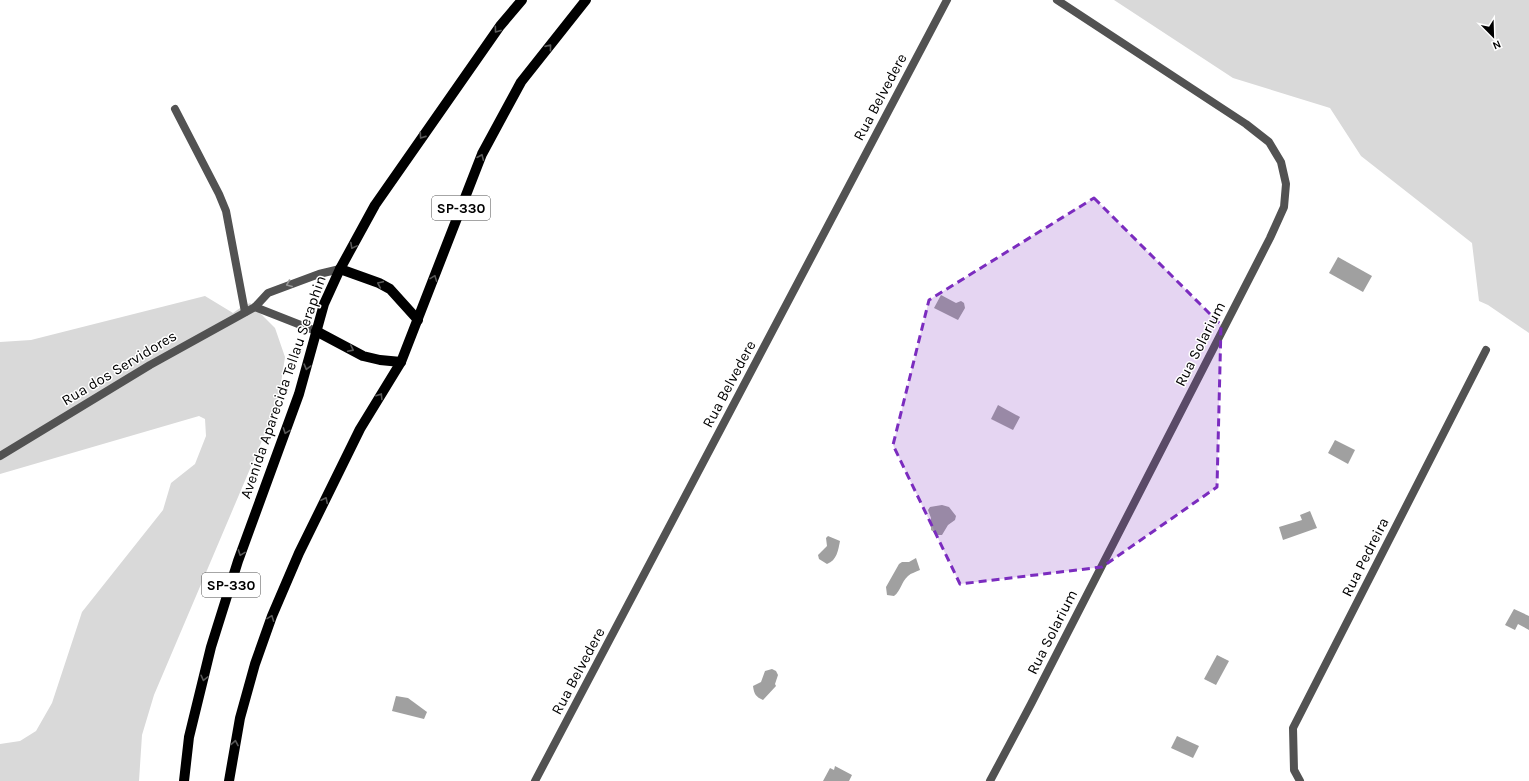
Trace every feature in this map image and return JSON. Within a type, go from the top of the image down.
[{"type":"main road","name":"Avenida Aparecida Tellau Seraphin","points":[[184,781],[189,737],[212,646],[238,561],[299,394],[324,304],[340,269],[375,204],[500,26],[522,0]]},
{"type":"main road","name":"SP-330","points":[[229,781],[240,718],[255,664],[272,616],[299,553],[360,429],[401,362],[482,154],[520,82],[586,0]]},
{"type":"main road","points":[[340,269],[379,283],[390,289],[418,320]]},
{"type":"main road","points":[[316,331],[363,356],[380,360],[401,362]]},
{"type":"street","name":"Rua Belvedere","points":[[536,781],[947,0]]},
{"type":"street","name":"Rua Solarium","points":[[990,781],[1032,704],[1263,253],[1284,207],[1286,184],[1281,162],[1269,142],[1246,124],[1057,0]]},
{"type":"street","points":[[175,109],[219,194],[226,211],[245,312]]},
{"type":"street","name":"Rua dos Servidores","points":[[0,456],[150,364],[255,307],[268,293],[319,274],[340,269]]},
{"type":"street","points":[[255,307],[316,331]]},
{"type":"street","name":"Rua Pedreira","points":[[1300,781],[1294,770],[1293,728],[1486,350]]},
{"type":"highlighted area","points":[[1094,198],[1221,325],[1217,487],[1102,567],[960,584],[893,445],[929,300]]},
{"type":"shaded area","points":[[1114,0],[1529,0],[1529,333],[1488,305],[1479,301],[1472,243],[1361,156],[1330,108],[1233,78]]},
{"type":"shaded area","points":[[1338,257],[1372,276],[1363,292],[1329,273]]},
{"type":"shaded area","points":[[941,295],[956,303],[961,301],[964,303],[965,308],[958,320],[934,308]]},
{"type":"shaded area","points":[[205,296],[233,313],[250,303],[275,328],[285,357],[278,403],[154,695],[142,735],[139,781],[0,781],[0,744],[20,741],[36,731],[52,703],[82,612],[163,510],[171,483],[195,464],[206,436],[205,419],[199,416],[0,474],[0,342],[31,340]]},
{"type":"shaded area","points":[[998,405],[1020,417],[1013,430],[991,419]]},
{"type":"shaded area","points":[[1335,440],[1355,450],[1348,464],[1328,453]]},
{"type":"shaded area","points":[[942,505],[949,507],[956,516],[955,520],[948,525],[942,535],[938,535],[931,530],[931,518],[928,510],[930,507]]},
{"type":"shaded area","points":[[1310,511],[1317,528],[1283,540],[1279,527],[1302,520],[1300,515]]},
{"type":"shaded area","points":[[828,536],[840,541],[835,558],[827,564],[819,559],[818,555],[827,546],[826,538]]},
{"type":"shaded area","points":[[916,558],[920,570],[908,576],[894,596],[887,595],[886,587],[899,564],[902,562],[909,562]]},
{"type":"shaded area","points":[[1514,609],[1529,616],[1529,630],[1518,624],[1515,630],[1505,625]]},
{"type":"shaded area","points":[[1217,655],[1229,661],[1216,685],[1204,679]]},
{"type":"shaded area","points":[[772,669],[776,671],[778,675],[775,684],[776,686],[763,700],[756,695],[753,686],[761,682],[765,671]]},
{"type":"shaded area","points":[[396,696],[408,698],[427,712],[424,719],[392,711]]},
{"type":"shaded area","points":[[1177,736],[1199,746],[1193,758],[1171,748]]},
{"type":"shaded area","points":[[835,766],[852,775],[849,781],[823,781],[830,768],[834,770]]}]
